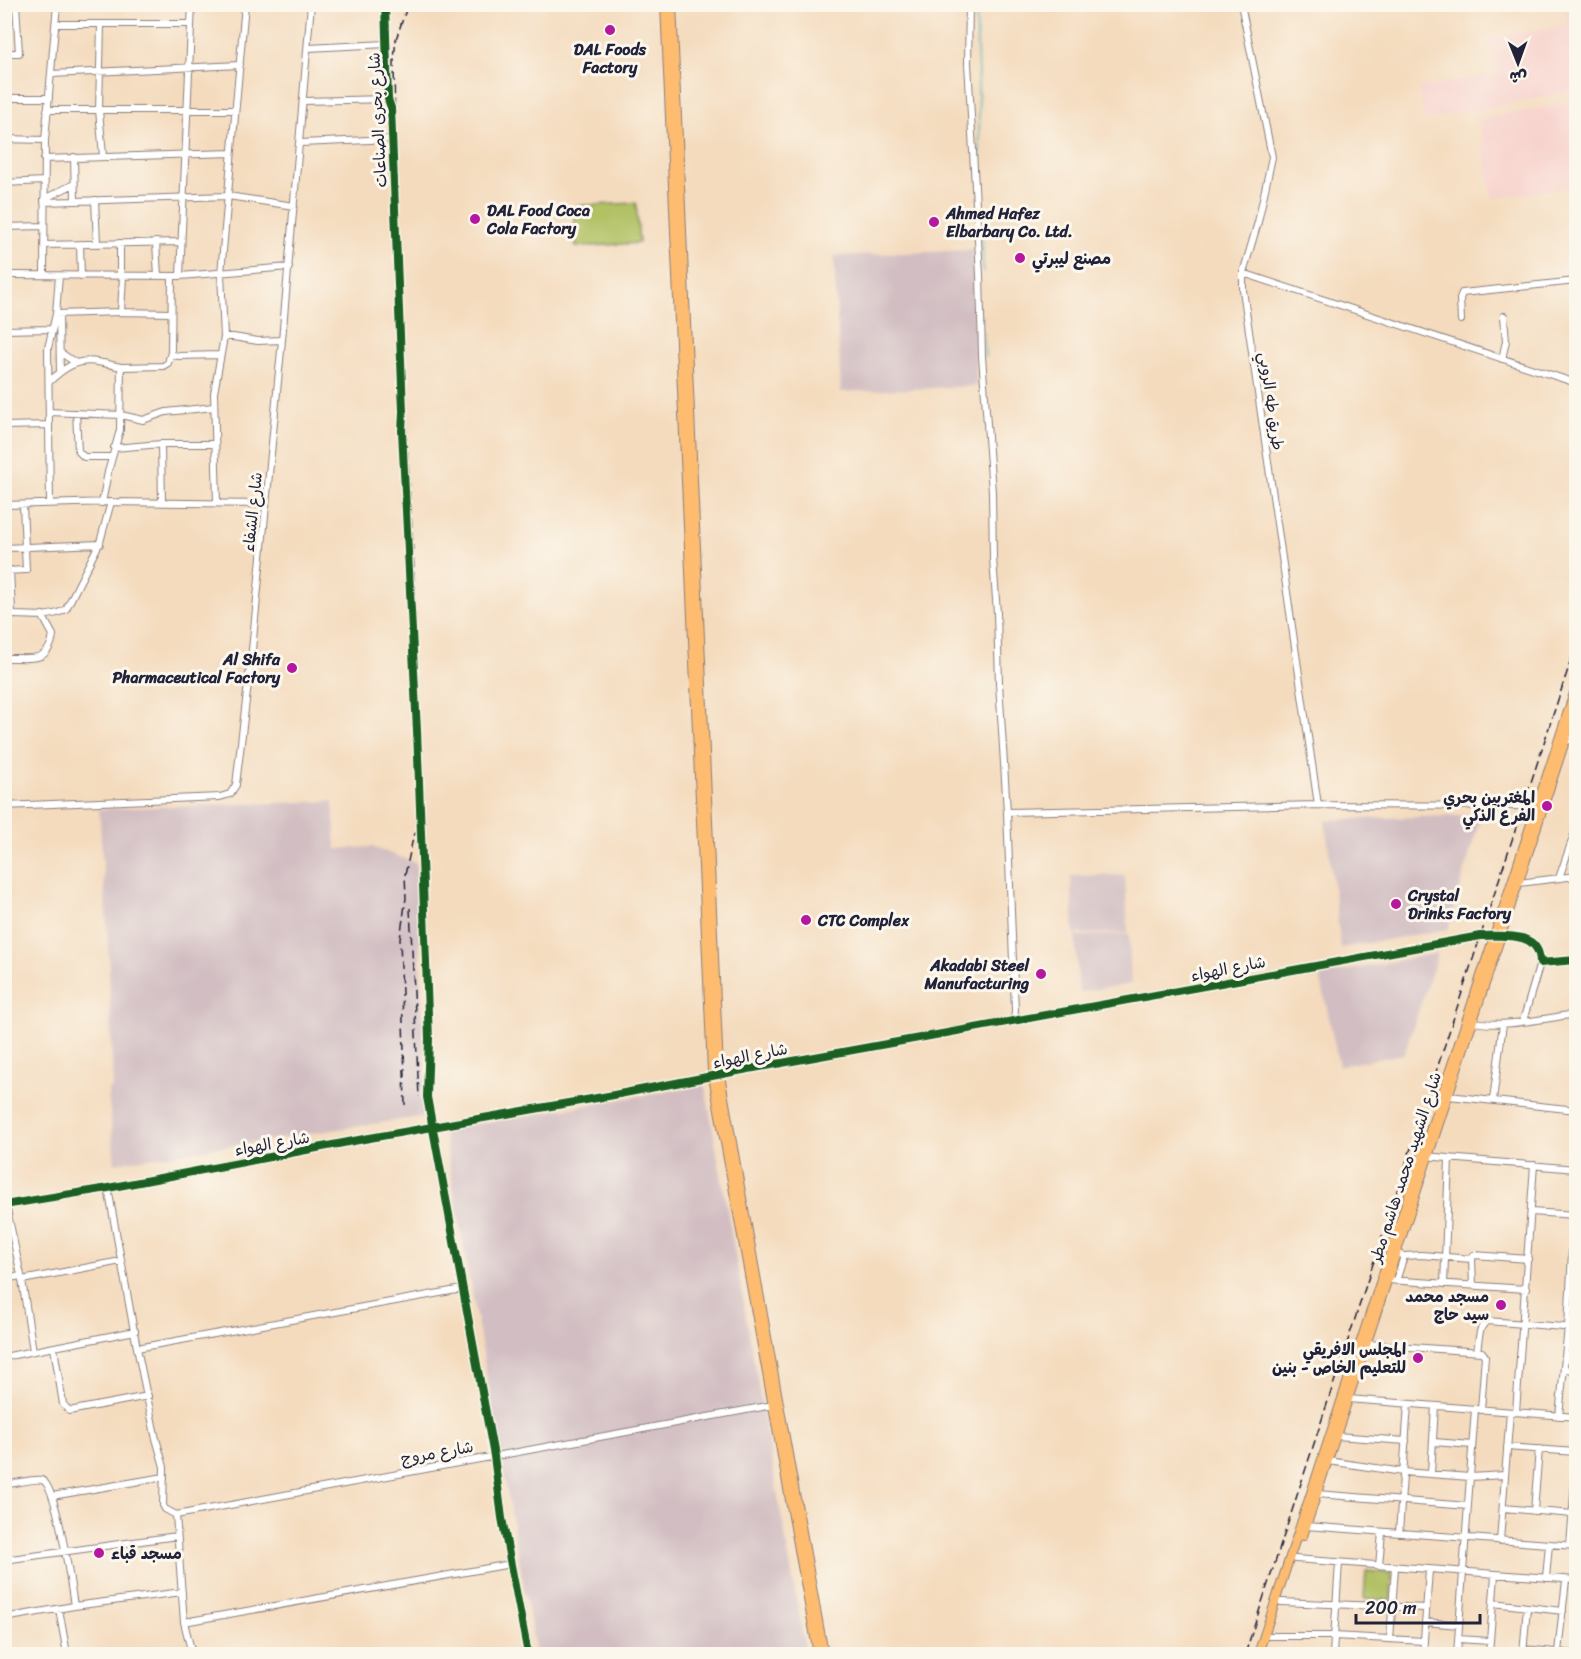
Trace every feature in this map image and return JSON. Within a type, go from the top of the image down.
[{"type":"main road","points":[[665,4],[675,135]]},
{"type":"main road","points":[[672,4],[675,135],[716,1075],[825,1654]]},
{"type":"main road","name":"شارع الشهيد محمد هاشم مطر","points":[[1258,1654],[1398,1253],[1426,1157],[1538,806],[1575,699],[1576,687]]},
{"type":"main road","name":"شارع الشهيد محمد هاشم مطر","points":[[1498,937],[1519,884],[1576,708]]},
{"type":"main road","name":"شارع الشهيد محمد هاشم مطر","points":[[1426,1157],[1449,1096],[1470,1021]]},
{"type":"main road","name":"شارع الشهيد محمد هاشم مطر","points":[[1263,1654],[1366,1344],[1392,1281],[1398,1253]]},
{"type":"main road","points":[[751,1269],[818,1654]]},
{"type":"street","points":[[4,53],[19,53],[16,4]]},
{"type":"street","points":[[44,275],[44,159],[57,4]]},
{"type":"street","points":[[180,276],[192,4]]},
{"type":"street","points":[[217,503],[214,393],[224,337],[220,273],[245,4]]},
{"type":"street","name":"شارع الشفاء","points":[[4,806],[226,796],[236,785],[282,340],[311,4]]},
{"type":"street","name":"شارع بحرى الصناعات","points":[[385,4],[388,99],[391,108],[393,139],[402,431],[417,731],[428,1019],[427,1097],[494,1456],[528,1654]]},
{"type":"street","points":[[969,4],[968,63],[972,107],[982,356],[992,492],[1014,1022]]},
{"type":"street","name":"طريق طه الروبي","points":[[1241,4],[1272,157],[1258,222],[1243,273],[1246,316],[1317,805]]},
{"type":"street","points":[[56,24],[191,24]]},
{"type":"street","points":[[101,24],[99,110],[103,156]]},
{"type":"street","points":[[308,48],[386,44]]},
{"type":"street","points":[[51,74],[240,65]]},
{"type":"street","points":[[4,98],[49,98]]},
{"type":"street","points":[[303,101],[388,99]]},
{"type":"street","points":[[47,110],[235,110]]},
{"type":"street","points":[[4,139],[45,140]]},
{"type":"street","points":[[300,143],[393,139]]},
{"type":"street","points":[[44,159],[231,153]]},
{"type":"street","points":[[74,157],[75,201]]},
{"type":"street","points":[[4,183],[44,182]]},
{"type":"street","points":[[44,200],[74,184]]},
{"type":"street","points":[[44,200],[75,201],[228,195],[294,206]]},
{"type":"street","points":[[95,200],[97,243]]},
{"type":"street","points":[[4,227],[44,226]]},
{"type":"street","points":[[156,242],[158,276]]},
{"type":"street","points":[[44,245],[180,242]]},
{"type":"street","points":[[120,243],[121,312]]},
{"type":"street","points":[[80,244],[81,276]]},
{"type":"street","points":[[4,275],[180,276],[289,267]]},
{"type":"street","points":[[1243,273],[1576,383]]},
{"type":"street","points":[[58,276],[60,372]]},
{"type":"street","points":[[50,382],[60,372],[76,363],[90,360],[121,367],[163,366],[168,363],[171,352],[172,276]]},
{"type":"street","points":[[1461,320],[1462,293],[1576,281]]},
{"type":"street","points":[[57,314],[121,312],[171,314]]},
{"type":"street","points":[[50,504],[48,348],[51,329],[57,314]]},
{"type":"street","points":[[1502,359],[1506,341],[1504,316]]},
{"type":"street","points":[[4,330],[51,329]]},
{"type":"street","points":[[224,337],[232,336],[258,341],[282,340]]},
{"type":"street","points":[[171,352],[179,356],[220,355]]},
{"type":"street","points":[[61,353],[76,363]]},
{"type":"street","points":[[102,503],[120,430],[121,367]]},
{"type":"street","points":[[49,412],[121,415],[143,420],[166,412],[214,407]]},
{"type":"street","points":[[76,413],[80,455],[112,457]]},
{"type":"street","points":[[4,426],[49,425]]},
{"type":"street","points":[[114,448],[161,444],[214,444]]},
{"type":"street","points":[[161,444],[162,503]]},
{"type":"street","points":[[4,505],[111,502],[266,504]]},
{"type":"street","points":[[23,505],[26,570],[7,571],[8,615],[58,614],[66,609],[99,544],[111,502]]},
{"type":"street","points":[[4,548],[99,544]]},
{"type":"street","points":[[4,658],[42,657],[47,653],[53,635],[42,615]]},
{"type":"street","points":[[1565,742],[1576,737]]},
{"type":"street","points":[[1007,812],[1317,805],[1538,806]]},
{"type":"street","points":[[1559,878],[1576,829]]},
{"type":"street","points":[[1519,884],[1576,876]]},
{"type":"street","name":"شارع الهواء","points":[[5,1205],[432,1129],[1480,936],[1515,936],[1527,940],[1540,954],[1540,963]]},
{"type":"street","points":[[1523,1021],[1540,963],[1576,960]]},
{"type":"street","points":[[1470,1021],[1503,1024],[1576,1014]]},
{"type":"street","points":[[1493,1100],[1503,1024]]},
{"type":"street","points":[[1449,1096],[1576,1110]]},
{"type":"street","points":[[1426,1157],[1576,1169]]},
{"type":"street","points":[[1444,1284],[1449,1159]]},
{"type":"street","points":[[1500,1541],[1507,1447],[1523,1323],[1534,1165]]},
{"type":"street","points":[[108,1188],[137,1348],[164,1467],[163,1504],[165,1509],[176,1515],[184,1622],[191,1652],[168,1654]]},
{"type":"street","points":[[5,1205],[22,1278],[33,1351]]},
{"type":"street","points":[[1531,1212],[1575,1215],[1574,1281],[1559,1416]]},
{"type":"street","points":[[1398,1253],[1472,1259]]},
{"type":"street","points":[[1473,1285],[1472,1259],[1474,1255],[1528,1259]]},
{"type":"street","points":[[4,1279],[122,1261]]},
{"type":"street","points":[[1392,1281],[1526,1289]]},
{"type":"street","points":[[137,1348],[462,1289]]},
{"type":"street","points":[[1478,1351],[1483,1323],[1494,1320],[1576,1328]]},
{"type":"street","points":[[4,1357],[135,1331]]},
{"type":"street","points":[[1366,1344],[1478,1351],[1485,1356],[1472,1445],[1457,1654]]},
{"type":"street","points":[[54,1348],[63,1404],[69,1411],[148,1396]]},
{"type":"street","points":[[1564,1369],[1576,1370]]},
{"type":"street","points":[[1348,1399],[1576,1417]]},
{"type":"street","points":[[1399,1533],[1408,1404]]},
{"type":"street","name":"شارع مروج","points":[[176,1515],[773,1405]]},
{"type":"street","points":[[1431,1473],[1435,1406]]},
{"type":"street","points":[[1336,1436],[1406,1441]]},
{"type":"street","points":[[1434,1442],[1472,1445]]},
{"type":"street","points":[[1507,1447],[1576,1452]]},
{"type":"street","points":[[1534,1511],[1539,1449]]},
{"type":"street","points":[[1328,1461],[1403,1472],[1470,1477],[1505,1475]]},
{"type":"street","points":[[1306,1526],[1573,1546],[1576,1469]]},
{"type":"street","points":[[52,1496],[164,1477]]},
{"type":"street","points":[[4,1485],[42,1480],[52,1496],[65,1550],[74,1606]]},
{"type":"street","points":[[1317,1494],[1468,1506]]},
{"type":"street","points":[[1503,1508],[1573,1514]]},
{"type":"street","points":[[1379,1566],[1382,1532]]},
{"type":"street","points":[[4,1560],[177,1536]]},
{"type":"street","points":[[1546,1578],[1549,1544]]},
{"type":"street","points":[[1295,1559],[1576,1580]]},
{"type":"street","points":[[1333,1654],[1338,1563]]},
{"type":"street","points":[[184,1622],[511,1564]]},
{"type":"street","points":[[1390,1639],[1395,1567]]},
{"type":"street","points":[[1423,1654],[1429,1570]]},
{"type":"street","points":[[1489,1654],[1495,1575]]},
{"type":"street","points":[[1558,1652],[1566,1580]]},
{"type":"street","points":[[4,1618],[182,1592]]},
{"type":"street","points":[[1281,1602],[1426,1608]]},
{"type":"street","points":[[1493,1603],[1563,1611]]},
{"type":"street","points":[[1527,1607],[1523,1652],[1576,1654]]},
{"type":"street","points":[[59,1609],[67,1654]]},
{"type":"street","points":[[1425,1622],[1459,1625]]},
{"type":"street","points":[[1269,1636],[1334,1636],[1424,1641]]},
{"type":"street","points":[[1458,1638],[1490,1641]]},
{"type":"shaded area","points":[[1563,5],[1576,5],[1576,91],[1425,120],[1418,88],[1495,74],[1489,39],[1567,25]]},
{"type":"shaded area","points":[[1576,102],[1576,186],[1492,198],[1479,119]]},
{"type":"shaded area","points":[[973,250],[976,386],[841,392],[834,256]]},
{"type":"shaded area","points":[[333,801],[336,849],[372,847],[416,863],[427,1116],[115,1163],[108,1091],[113,1086],[108,941],[99,809]]},
{"type":"shaded area","points":[[1481,815],[1448,929],[1341,948],[1325,820]]},
{"type":"shaded area","points":[[1125,875],[1128,933],[1074,934],[1071,876]]},
{"type":"shaded area","points":[[1129,934],[1131,984],[1079,992],[1075,936]]},
{"type":"shaded area","points":[[1438,953],[1404,1054],[1339,1066],[1320,976]]},
{"type":"shaded area","points":[[705,1085],[806,1654],[536,1654],[443,1130]]},
{"type":"green space","points":[[636,203],[639,243],[576,247],[574,206]]},
{"type":"green space","points":[[1366,1571],[1392,1573],[1391,1600],[1364,1599]]},
{"type":"waterway","points":[[976,4],[983,271]]},
{"type":"waterway","points":[[984,332],[985,357]]},
{"type":"railway","points":[[405,1077],[400,939],[406,898],[405,875],[413,838],[420,824],[422,807],[414,569],[399,288],[395,139],[396,39],[408,4]]},
{"type":"railway","points":[[1245,1654],[1576,645]]},
{"type":"railway","points":[[410,908],[419,1097]]},
{"type":"railway","points":[[404,1069],[405,1105]]},
{"type":"cycle path","points":[[385,4],[429,1039],[427,1097],[494,1456],[502,1518],[528,1654]]},
{"type":"cycle path","points":[[4,1205],[108,1188],[364,1139],[1480,936],[1509,936],[1527,940],[1538,952],[1540,963],[1576,960]]},
{"type":"place","name":"DAL Foods Factory","points":[[610,30]]},
{"type":"place","name":"DAL Food Coca Cola Factory","points":[[475,219]]},
{"type":"place","name":"Ahmed Hafez Elbarbary Co. Ltd.","points":[[934,222]]},
{"type":"place","name":"مصنع ليبرتي","points":[[1020,258]]},
{"type":"place","name":"Al Shifa Pharmaceutical Factory","points":[[292,668]]},
{"type":"place","name":"المغتربين بحري الفرع الذكي","points":[[1547,806]]},
{"type":"place","name":"Crystal Drinks Factory","points":[[1396,904]]},
{"type":"place","name":"CTC Complex","points":[[806,920]]},
{"type":"place","name":"Akadabi Steel Manufacturing","points":[[1041,974]]},
{"type":"place","name":"مسجد محمد سيد حاج","points":[[1501,1305]]},
{"type":"place","name":"المجلس الافريقي للتعليم الخاص - بنين","points":[[1418,1358]]},
{"type":"place","name":"مسجد قباء","points":[[99,1553]]}]
